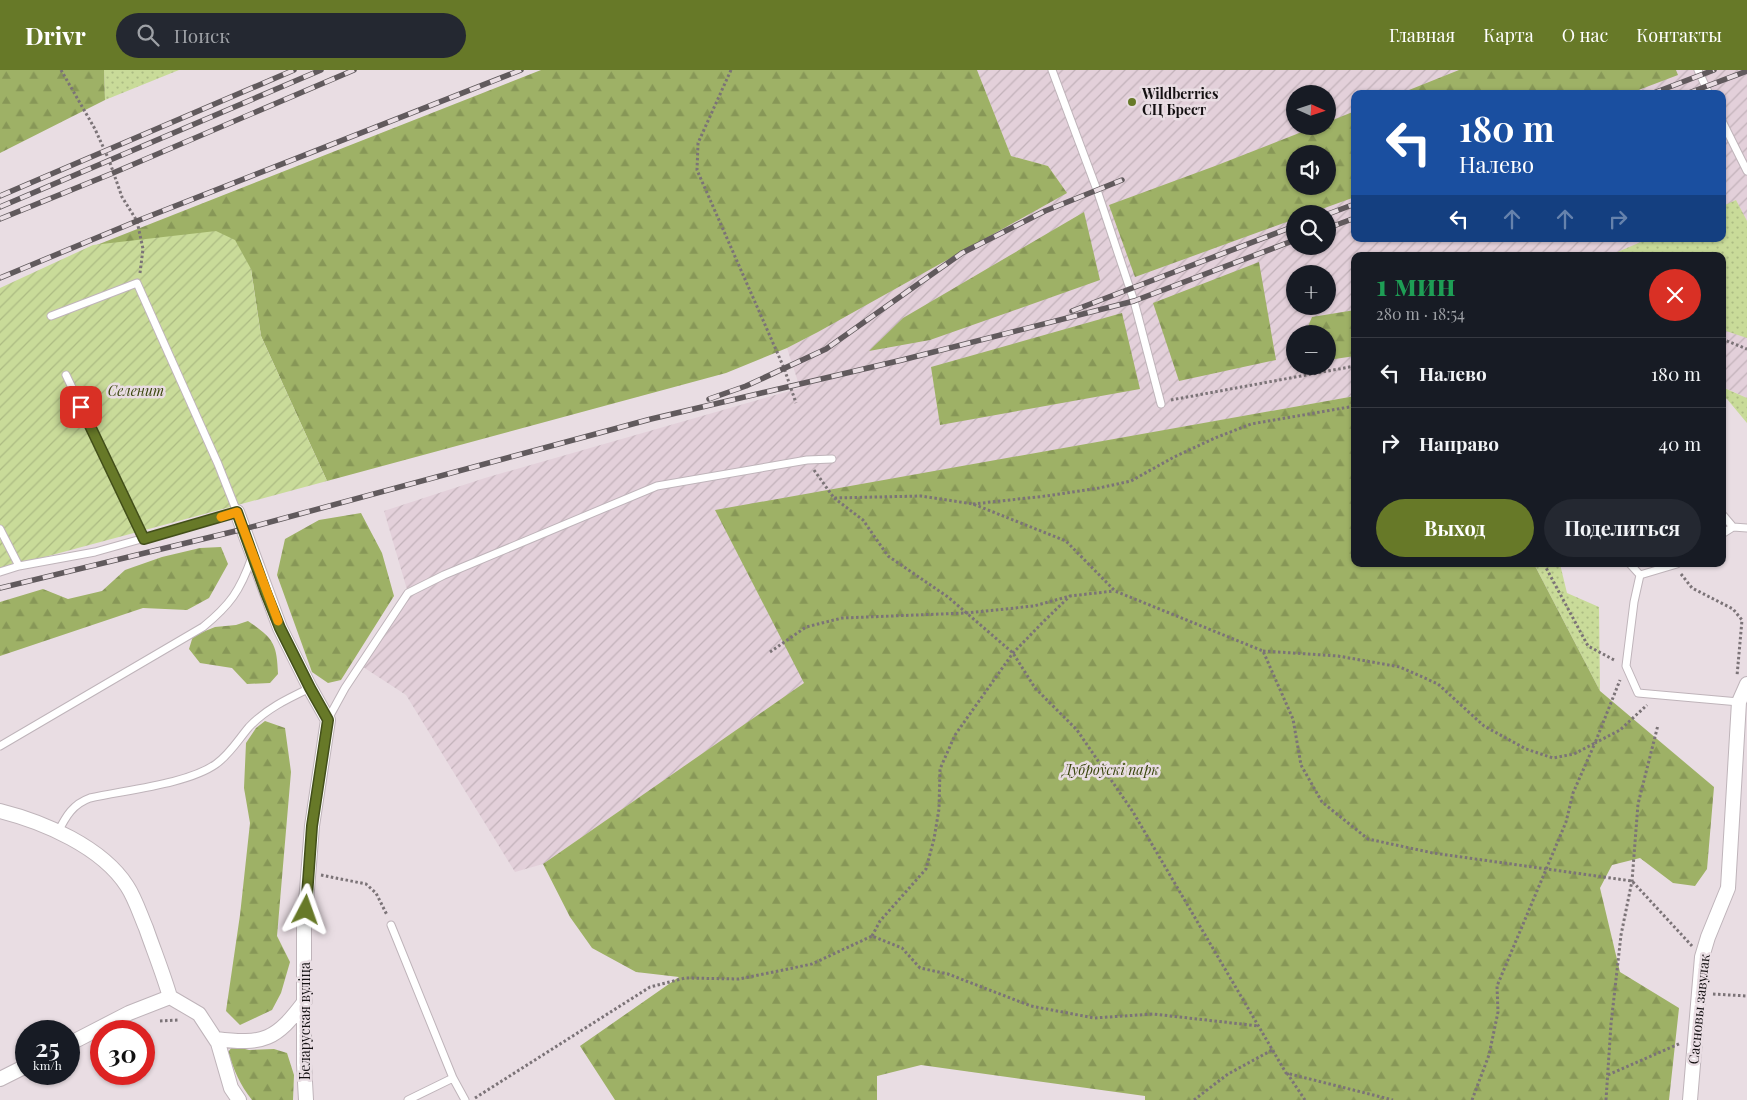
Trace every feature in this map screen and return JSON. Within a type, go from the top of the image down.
[{"type":"street","points":[[237,512],[280,628],[328,720]]},
{"type":"street","name":"Сасновы завулак","points":[[1690,1100],[1702,957],[1728,888],[1740,700],[1747,684]]},
{"type":"street","name":"Беларуская вуліца","points":[[306,1100],[304,1064],[304,928],[312,826],[328,720]]},
{"type":"street","points":[[0,812],[17,815],[58,832],[97,856],[114,870],[128,886],[164,975],[170,997],[199,1014],[216,1039],[232,1094],[239,1100]]},
{"type":"street","points":[[80,1038],[129,1013],[170,997]]},
{"type":"street","points":[[216,1039],[243,1042],[258,1041],[270,1037],[283,1028],[305,1000]]},
{"type":"street","points":[[0,1079],[15,1072]]},
{"type":"lane","points":[[1052,70],[1097,190],[1132,294],[1161,403]]},
{"type":"lane","points":[[1698,70],[1707,90]]},
{"type":"lane","points":[[1726,129],[1747,171]]},
{"type":"lane","points":[[0,572],[19,566],[95,552],[237,512],[218,464],[136,283],[51,316]]},
{"type":"lane","points":[[66,374],[144,539]]},
{"type":"lane","points":[[328,720],[345,688],[408,593],[444,575],[657,486],[807,460],[832,459]]},
{"type":"lane","points":[[1726,519],[1733,528]]},
{"type":"lane","points":[[1726,532],[1733,528],[1747,528]]},
{"type":"lane","points":[[0,529],[19,566]]},
{"type":"lane","points":[[0,746],[202,627],[221,612],[235,595],[245,577],[253,555]]},
{"type":"lane","points":[[1633,567],[1640,575]]},
{"type":"lane","points":[[1640,575],[1667,567]]},
{"type":"lane","points":[[1640,575],[1634,602],[1626,666],[1638,693],[1740,700]]},
{"type":"lane","points":[[58,832],[64,818],[80,802],[97,796],[186,777],[215,765],[227,755],[263,714],[279,703],[310,688]]},
{"type":"lane","points":[[391,925],[453,1078],[465,1100]]},
{"type":"lane","points":[[408,1100],[453,1078]]},
{"type":"path","points":[[61,70],[95,129],[109,160],[122,197],[137,221],[142,249],[140,271],[136,283]]},
{"type":"path","points":[[731,70],[698,143],[697,170],[784,368],[796,402]]},
{"type":"path","points":[[1726,341],[1747,349]]},
{"type":"path","points":[[1161,403],[1351,367]]},
{"type":"path","points":[[973,504],[1046,496],[1099,488],[1132,480],[1174,457],[1251,424],[1351,407]]},
{"type":"path","points":[[807,460],[834,498],[863,520],[888,556],[940,591],[1013,653],[1035,688],[1077,730],[1134,812],[1274,1049],[1286,1073],[1305,1100]]},
{"type":"path","points":[[834,498],[921,496],[973,504],[1066,541],[1115,591],[1263,651],[1338,656],[1400,666],[1438,684],[1484,726],[1526,749],[1553,758],[1574,754],[1620,730],[1659,695]]},
{"type":"path","points":[[1472,1100],[1490,1046],[1498,1012],[1498,986],[1566,822],[1573,793],[1626,666],[1588,646],[1546,567]]},
{"type":"path","points":[[1677,567],[1692,588],[1733,610],[1742,620],[1736,681],[1740,700]]},
{"type":"path","points":[[770,652],[806,627],[842,618],[966,613],[1034,606],[1070,596],[1115,591]]},
{"type":"path","points":[[473,1100],[650,987],[685,978],[738,979],[812,964],[872,936],[880,921],[926,869],[939,809],[940,769],[955,735],[1013,653],[1070,596]]},
{"type":"path","points":[[1263,651],[1293,719],[1301,765],[1322,802],[1368,839],[1433,853],[1632,881],[1702,957]]},
{"type":"path","points":[[1606,1100],[1611,1024],[1621,935],[1632,881],[1638,804],[1658,724]]},
{"type":"path","points":[[308,873],[366,884],[376,893],[391,925]]},
{"type":"path","points":[[872,936],[902,948],[920,968],[948,974],[1031,1006],[1094,1018],[1154,1014],[1259,1026]]},
{"type":"path","points":[[1708,994],[1747,996]]},
{"type":"path","points":[[1608,1075],[1696,1036]]},
{"type":"path","points":[[1194,1100],[1228,1074],[1274,1049]]},
{"type":"path","points":[[1286,1073],[1393,1100]]},
{"type":"shaded area","points":[[977,70],[1747,70],[1747,398],[1726,388],[1726,252],[1351,252],[1351,397],[716,511],[805,683],[543,864],[515,872],[406,695],[360,665],[408,593],[384,511],[485,478],[800,388],[787,348],[818,332],[1048,166],[1011,156]]},
{"type":"green space","points":[[0,70],[104,70],[105,100],[0,153]]},
{"type":"green space","points":[[104,70],[179,70],[105,100]]},
{"type":"green space","points":[[541,70],[977,70],[1011,156],[1048,166],[1067,193],[818,332],[787,348],[726,373],[327,481],[261,336],[251,269],[79,252]]},
{"type":"green space","points":[[1459,70],[1676,70],[1678,75],[1639,90],[1409,90]]},
{"type":"green space","points":[[1351,113],[1351,198],[1333,205],[1286,205],[1286,222],[1135,277],[1109,205],[1294,135],[1336,135],[1336,119]]},
{"type":"green space","points":[[1736,200],[1747,221],[1747,338],[1726,331],[1726,252],[1617,252],[1641,242],[1726,242],[1726,205]]},
{"type":"green space","points":[[1084,212],[1100,280],[930,340],[869,351],[903,318]]},
{"type":"green space","name":"Селенит","points":[[216,231],[235,240],[251,269],[261,336],[327,481],[0,569],[0,288],[93,245]]},
{"type":"green space","points":[[1259,262],[1276,360],[1179,381],[1153,303]]},
{"type":"green space","points":[[1351,311],[1351,357],[1336,359],[1336,325],[1309,325],[1312,317],[1336,315],[1336,313]]},
{"type":"green space","points":[[1122,313],[1140,389],[940,425],[931,367]]},
{"type":"green space","points":[[1726,389],[1747,398],[1747,423],[1727,399]]},
{"type":"green space","name":"Дуброўскі парк","points":[[1351,397],[1351,567],[1536,567],[1600,691],[1714,787],[1707,869],[1695,886],[1673,883],[1640,858],[1612,865],[1600,888],[1620,972],[1679,1008],[1669,1100],[1145,1100],[1145,1096],[921,1065],[877,1076],[877,1100],[615,1100],[580,1046],[679,977],[636,972],[592,948],[570,917],[543,864],[804,683],[715,510]]},
{"type":"green space","points":[[361,513],[382,553],[394,596],[341,680],[328,683],[312,672],[277,575],[285,539],[319,520]]},
{"type":"green space","points":[[221,547],[228,564],[209,598],[187,610],[143,608],[0,656],[0,602],[43,589],[68,599],[102,591],[125,570],[162,557],[200,548]]},
{"type":"green space","points":[[1536,567],[1561,567],[1567,593],[1599,607],[1600,691]]},
{"type":"green space","points":[[248,621],[268,637],[275,648],[278,674],[270,683],[247,684],[232,668],[200,663],[189,649],[193,636],[215,627],[236,625]]},
{"type":"green space","points":[[265,721],[285,728],[291,772],[277,936],[290,962],[281,993],[272,1010],[240,1025],[226,1011],[240,915],[250,823],[244,788],[246,743],[256,728]]},
{"type":"green space","points":[[233,1046],[249,1050],[274,1049],[287,1053],[294,1075],[293,1100],[252,1100],[241,1083],[230,1059],[228,1052]]},
{"type":"railway","points":[[0,196],[294,70]]},
{"type":"railway","points":[[0,207],[321,70]]},
{"type":"railway","points":[[0,219],[354,70]]},
{"type":"railway","points":[[0,278],[137,221],[521,70]]},
{"type":"railway","points":[[1662,90],[1714,70]]},
{"type":"railway","points":[[1697,90],[1747,71]]},
{"type":"railway","points":[[709,399],[746,386],[826,349],[962,253],[1045,211],[1122,180]]},
{"type":"railway","points":[[1336,211],[1351,205]]},
{"type":"railway","points":[[1336,225],[1351,219]]},
{"type":"railway","points":[[1072,311],[1286,229]]},
{"type":"railway","points":[[0,588],[244,529],[651,419],[902,360],[1134,301],[1286,243]]},
{"type":"slow traffic","points":[[221,517],[237,512],[278,621]]},
{"type":"place","name":"Wildberries СЦ Брест","points":[[1132,102]]},
{"type":"route","points":[[81,407],[144,539],[237,512],[280,628],[296,662],[328,720],[312,826],[306,910]]}]
